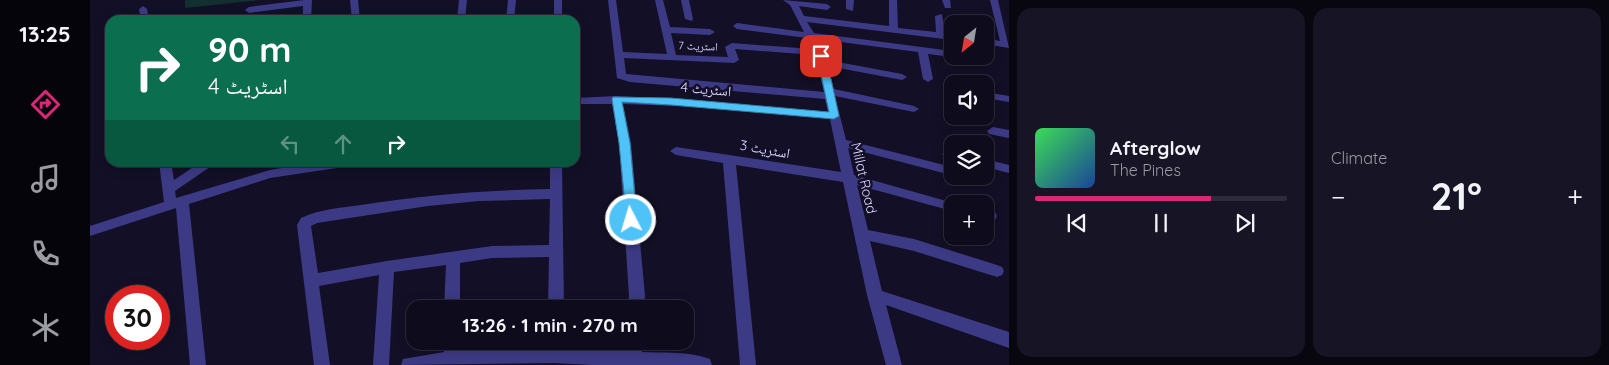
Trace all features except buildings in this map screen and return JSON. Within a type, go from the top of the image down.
[{"type":"street","points":[[354,0],[356,15]]},
{"type":"street","points":[[462,15],[463,0]]},
{"type":"street","points":[[510,15],[512,0]]},
{"type":"street","points":[[558,0],[558,15]]},
{"type":"street","points":[[612,0],[621,76],[630,79],[829,93],[914,109]]},
{"type":"street","points":[[659,0],[672,57]]},
{"type":"street","points":[[685,0],[689,19]]},
{"type":"street","points":[[893,0],[894,30]]},
{"type":"street","points":[[994,0],[1007,45],[994,43]]},
{"type":"street","points":[[249,10],[308,2],[307,15]]},
{"type":"street","points":[[790,2],[827,7]]},
{"type":"street","name":"Millat Road","points":[[790,2],[821,57],[875,296],[894,365]]},
{"type":"street","points":[[144,9],[145,15]]},
{"type":"street","points":[[940,16],[941,36]]},
{"type":"street","points":[[800,18],[944,36]]},
{"type":"street","points":[[737,26],[944,53]]},
{"type":"street","points":[[666,30],[710,32]]},
{"type":"street","name":"اسٹریٹ 7","points":[[618,55],[734,60],[730,47],[732,46],[821,57]]},
{"type":"street","points":[[922,50],[928,79]]},
{"type":"street","points":[[821,57],[902,77]]},
{"type":"street","points":[[994,96],[1009,99]]},
{"type":"street","points":[[617,99],[625,143],[637,300]]},
{"type":"street","name":"اسٹریٹ 4","points":[[580,101],[617,99],[671,102],[834,116]]},
{"type":"street","points":[[992,131],[1009,134]]},
{"type":"street","points":[[840,142],[944,168]]},
{"type":"street","name":"اسٹریٹ 3","points":[[676,151],[849,178],[944,204]]},
{"type":"street","points":[[729,158],[748,365]]},
{"type":"street","points":[[994,165],[1009,169]]},
{"type":"street","points":[[166,167],[168,190],[176,203],[198,365]]},
{"type":"street","points":[[168,190],[203,167]]},
{"type":"street","points":[[90,231],[270,174],[317,167]]},
{"type":"street","points":[[556,167],[556,300]]},
{"type":"street","points":[[322,365],[304,225],[309,220],[442,200],[499,194],[556,194]]},
{"type":"street","points":[[862,234],[914,245],[997,271]]},
{"type":"street","points":[[311,281],[387,267],[492,252],[557,251]]},
{"type":"street","points":[[452,300],[453,258]]},
{"type":"street","points":[[381,365],[387,267]]},
{"type":"street","points":[[875,296],[1009,340]]},
{"type":"street","points":[[452,350],[452,359]]},
{"type":"street","points":[[409,365],[536,350]]},
{"type":"street","points":[[566,350],[633,362],[688,362],[704,365]]},
{"type":"green space","points":[[185,0],[260,0],[185,8]]},
{"type":"route","points":[[631,220],[625,143],[617,99],[766,109],[834,116],[821,56]]}]
